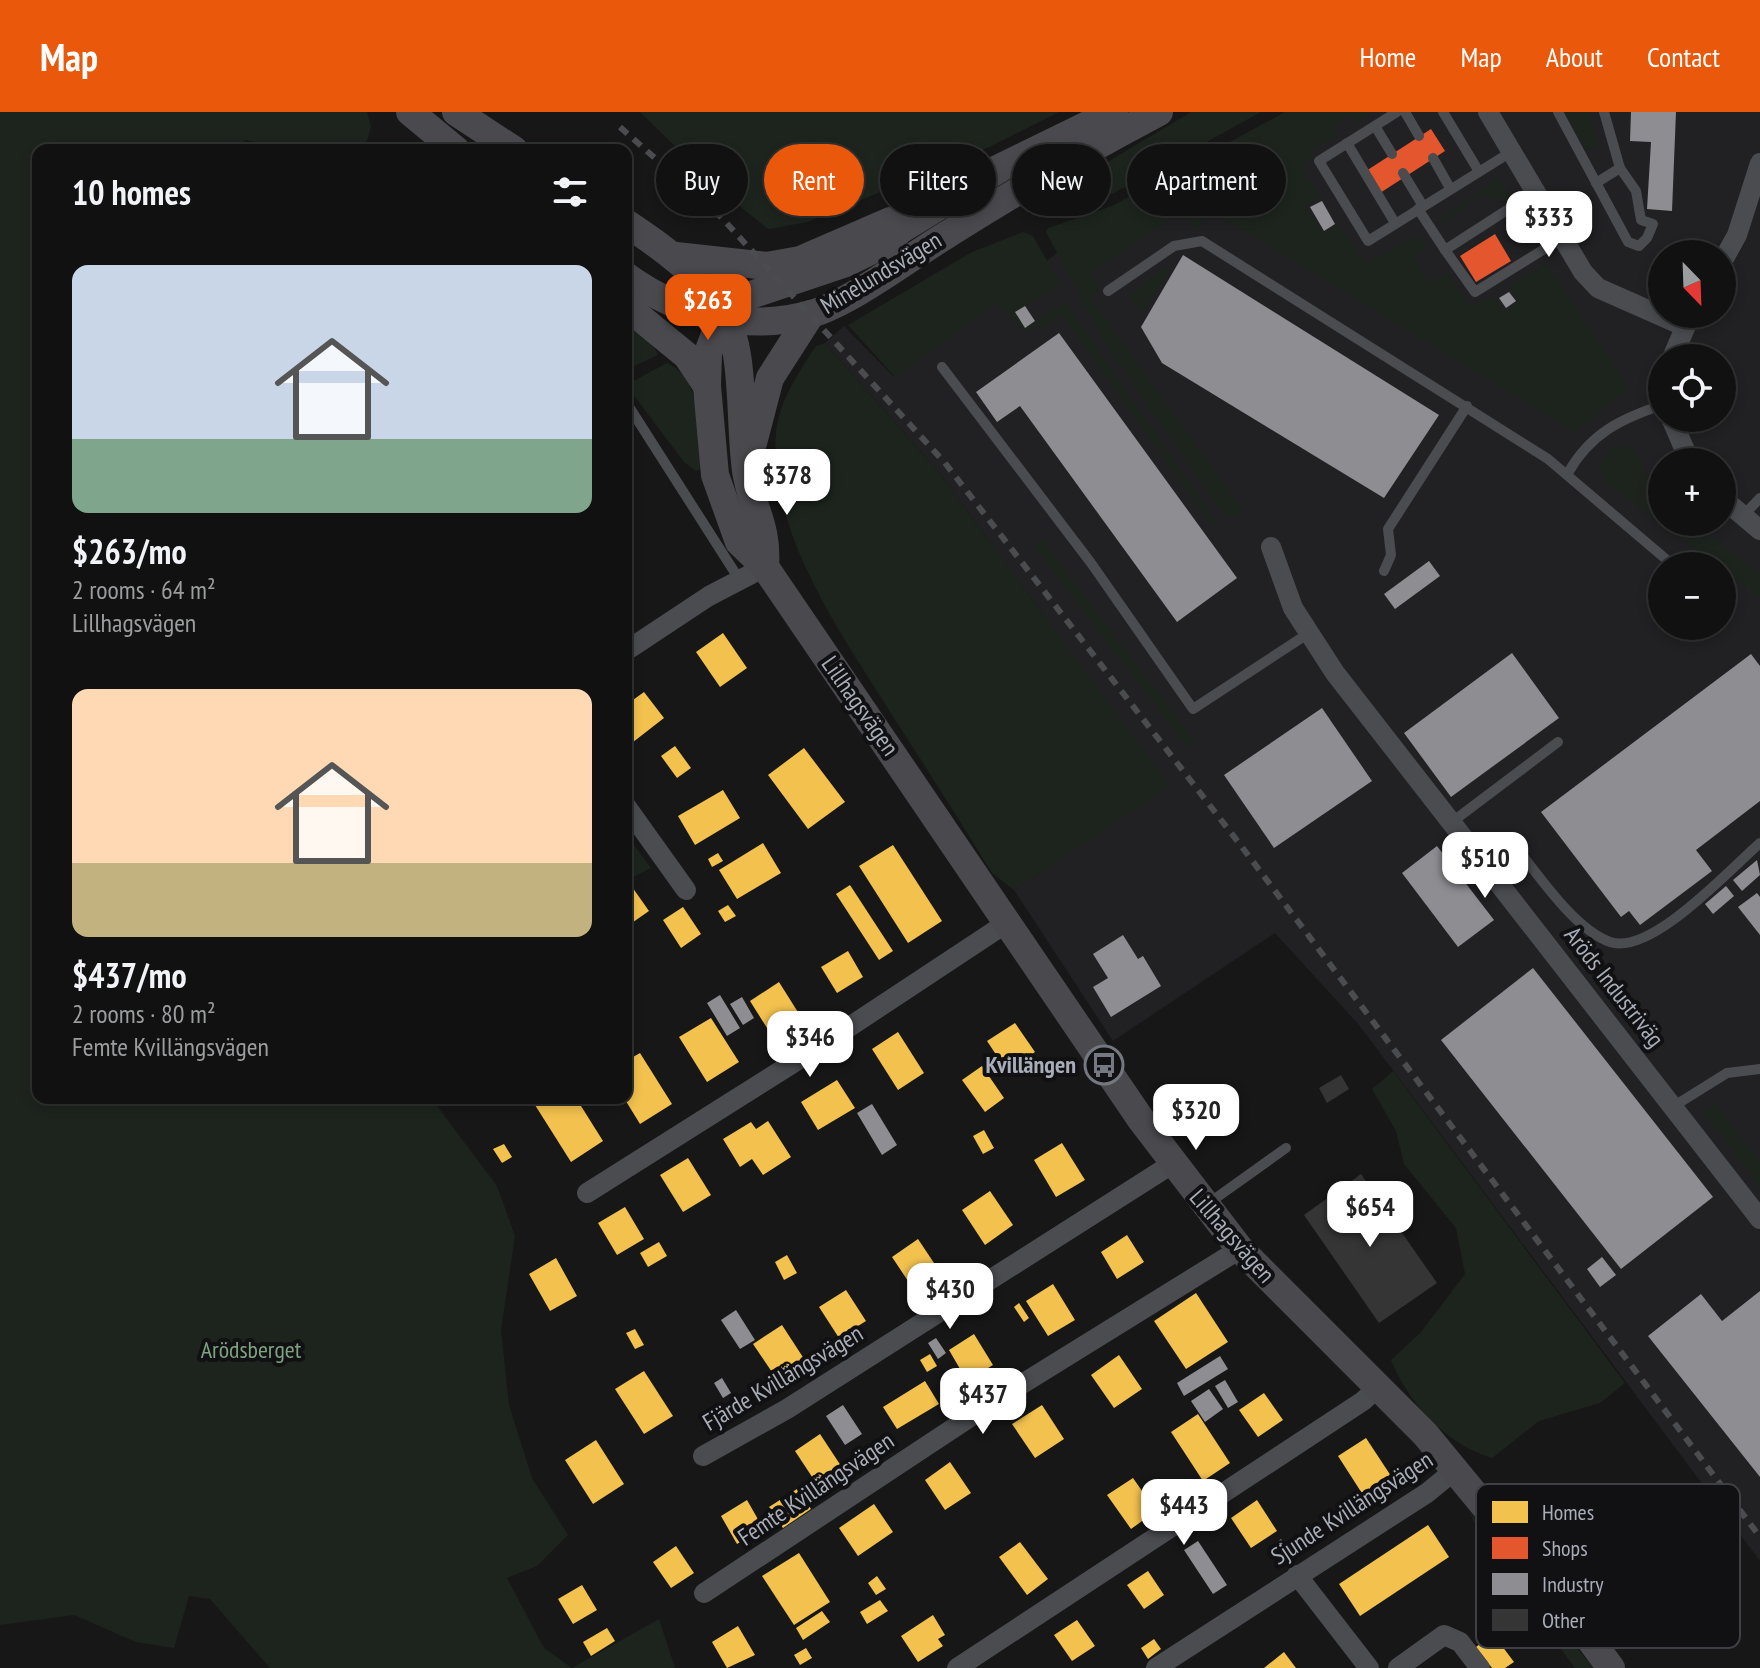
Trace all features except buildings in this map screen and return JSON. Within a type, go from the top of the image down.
[{"type":"street","points":[[410,112],[449,144]]},
{"type":"street","points":[[456,112],[505,144]]},
{"type":"street","name":"Minelundsvägen","points":[[676,256],[767,266],[800,260],[1114,112]]},
{"type":"street","name":"Minelundsvägen","points":[[811,314],[1049,172],[1159,112]]},
{"type":"street","points":[[1488,112],[1583,272],[1598,288],[1648,306]]},
{"type":"street","points":[[1734,240],[1760,163]]},
{"type":"street","name":"Lillhagsvägen","points":[[1004,166],[900,230],[887,243],[812,277],[749,294],[739,299],[723,318],[708,353],[707,386],[715,475],[723,501],[739,542],[765,567],[1172,1164],[1240,1249],[1379,1386],[1476,1497]]},
{"type":"street","points":[[632,227],[676,256],[708,290],[723,318],[737,352],[747,474],[767,538],[765,567],[739,579],[632,647]]},
{"type":"street","points":[[632,280],[665,301],[691,312],[723,318],[768,320],[811,314]]},
{"type":"street","points":[[632,311],[687,356],[707,386]]},
{"type":"street","points":[[747,474],[759,411],[770,378],[811,314]]},
{"type":"street","points":[[1736,510],[1760,530]]},
{"type":"street","name":"Aröds Industriväg","points":[[1271,547],[1293,608],[1335,673],[1760,1219]]},
{"type":"street","points":[[632,814],[686,890]]},
{"type":"street","points":[[587,1193],[815,1050],[1008,922]]},
{"type":"street","name":"Fjärde Kvillängsvägen","points":[[703,1456],[775,1417],[1172,1164]]},
{"type":"street","name":"Femte Kvillängsvägen","points":[[704,1593],[993,1402],[1240,1249]]},
{"type":"street","points":[[957,1668],[1241,1484],[1363,1401],[1379,1386]]},
{"type":"street","name":"Sjunde Kvillängsvägen","points":[[1156,1668],[1427,1493],[1455,1470]]},
{"type":"street","points":[[1297,1575],[1369,1668]]},
{"type":"street","points":[[1398,1668],[1444,1635],[1460,1642],[1480,1668]]},
{"type":"street","name":"Lillhagsvägen","points":[[1595,1648],[1611,1668]]},
{"type":"lane","points":[[1397,112],[1319,161],[1368,241],[1511,152]]},
{"type":"lane","points":[[1405,112],[1419,136]]},
{"type":"lane","points":[[1443,112],[1478,170]]},
{"type":"lane","points":[[1558,112],[1628,242],[1639,246],[1647,238],[1653,224],[1641,220],[1636,191],[1620,168],[1604,112]]},
{"type":"lane","points":[[1375,126],[1392,154]]},
{"type":"lane","points":[[1347,143],[1395,223]]},
{"type":"lane","points":[[1433,158],[1450,188]]},
{"type":"lane","points":[[1596,183],[1620,168]]},
{"type":"lane","points":[[1403,173],[1445,250],[1475,292],[1562,238]]},
{"type":"lane","points":[[1445,250],[1535,192]]},
{"type":"lane","points":[[1108,291],[1174,246],[1202,241],[1467,406],[1568,473],[1658,552]]},
{"type":"lane","points":[[942,367],[1091,563],[1193,709],[1309,633]]},
{"type":"lane","points":[[1384,571],[1391,555],[1388,529],[1467,406]]},
{"type":"lane","points":[[1568,473],[1581,451],[1618,421],[1648,410]]},
{"type":"lane","points":[[632,411],[739,579]]},
{"type":"lane","points":[[1743,516],[1760,498]]},
{"type":"lane","points":[[1452,822],[1558,742]]},
{"type":"lane","points":[[1511,841],[1576,919],[1610,942],[1634,943],[1656,933],[1760,843]]},
{"type":"lane","points":[[1674,1106],[1727,1073],[1760,1069]]},
{"type":"lane","points":[[1205,1206],[1286,1148]]},
{"type":"shaded area","points":[[1285,112],[1760,112],[1760,1561],[1740,1534],[1740,1484],[1702,1484],[1359,1025],[1275,933],[1113,1041],[1014,890],[1169,786],[937,470],[825,343],[844,326],[893,376],[1127,202],[1127,216],[1286,216],[1286,144],[1229,144]]},
{"type":"green space","name":"Arödsberget","points":[[0,112],[367,112],[371,126],[367,141],[359,144],[266,144],[246,140],[239,144],[32,144],[32,1104],[436,1104],[497,1186],[515,1236],[501,1330],[509,1405],[532,1478],[568,1535],[537,1566],[507,1578],[544,1648],[572,1668],[270,1668],[210,1599],[189,1596],[174,1648],[136,1642],[74,1615],[0,1625]]},
{"type":"green space","points":[[640,112],[1059,112],[995,144],[880,144],[880,192],[864,199],[864,144],[764,144],[764,216],[822,216],[808,222],[768,229],[748,213],[748,144],[673,144]]},
{"type":"green space","points":[[1191,112],[1261,112],[1203,144],[1138,144]]},
{"type":"green space","points":[[1285,112],[1371,112],[1356,123],[1353,118],[1343,117],[1332,128],[1337,137],[1311,149],[1314,154],[1304,165],[1303,171],[1321,196],[1307,207],[1323,233],[1339,225],[1362,259],[1369,262],[1412,238],[1423,238],[1426,249],[1413,258],[1430,284],[1447,273],[1469,306],[1494,297],[1505,312],[1519,302],[1509,286],[1546,264],[1622,377],[1625,392],[1575,432],[1220,216],[1286,216],[1286,144],[1226,144]]},
{"type":"green space","points":[[1565,112],[1588,112],[1599,146],[1587,150]]},
{"type":"green space","points":[[1127,150],[1127,186],[1111,194],[1111,160]]},
{"type":"green space","points":[[1499,178],[1510,197],[1506,203],[1480,195],[1443,224],[1439,219]]},
{"type":"green space","points":[[1127,198],[1127,216],[1175,216],[1090,273],[1099,289],[1090,297],[1244,512],[1229,517],[1220,510],[1106,345],[1046,232],[1048,228],[1083,216],[1111,216],[1112,206]]},
{"type":"green space","points":[[1186,216],[1206,216],[1196,229]]},
{"type":"green space","points":[[1023,232],[1033,236],[1059,282],[1055,289],[1015,312],[1025,327],[1054,307],[1067,304],[1217,524],[1209,522],[1062,315],[1040,329],[1038,326],[1024,332],[996,302],[895,377],[848,325],[972,252]]},
{"type":"green space","points":[[1164,268],[1170,270],[1144,311],[1130,301],[1130,294]]},
{"type":"green space","points":[[632,329],[653,346],[658,355],[632,367]]},
{"type":"green space","points":[[825,343],[937,470],[1170,786],[1014,890],[992,873],[874,687],[813,583],[784,509],[777,471],[778,422],[790,388],[816,346]]},
{"type":"green space","points":[[667,363],[688,382],[697,409],[701,469],[696,471],[684,462],[632,393],[632,382]]},
{"type":"green space","points":[[1633,446],[1648,477],[1648,514],[1608,485],[1599,466],[1613,447]]},
{"type":"green space","points":[[1677,536],[1712,536],[1732,552],[1699,552]]},
{"type":"green space","points":[[1042,539],[1195,742],[1187,747],[1033,546]]},
{"type":"green space","points":[[1736,555],[1760,575],[1760,597],[1736,579]]},
{"type":"green space","points":[[632,842],[651,868],[632,878]]},
{"type":"green space","points":[[1393,1071],[1625,1383],[1600,1403],[1539,1421],[1492,1458],[1459,1443],[1431,1420],[1408,1392],[1391,1360],[1421,1332],[1465,1274],[1456,1228],[1404,1164],[1396,1131],[1372,1089]]},
{"type":"green space","points":[[1715,1103],[1760,1162],[1760,1187],[1703,1112]]},
{"type":"green space","points":[[659,1619],[675,1668],[572,1668]]},
{"type":"green space","points":[[1560,1648],[1577,1648],[1593,1668],[1575,1668]]},
{"type":"railway","points":[[620,127],[721,217],[945,463],[1242,847],[1720,1484]]},
{"type":"railway","points":[[1740,1510],[1760,1537]]},
{"type":"place","name":"Kvillängen","points":[[1104,1065]]}]
